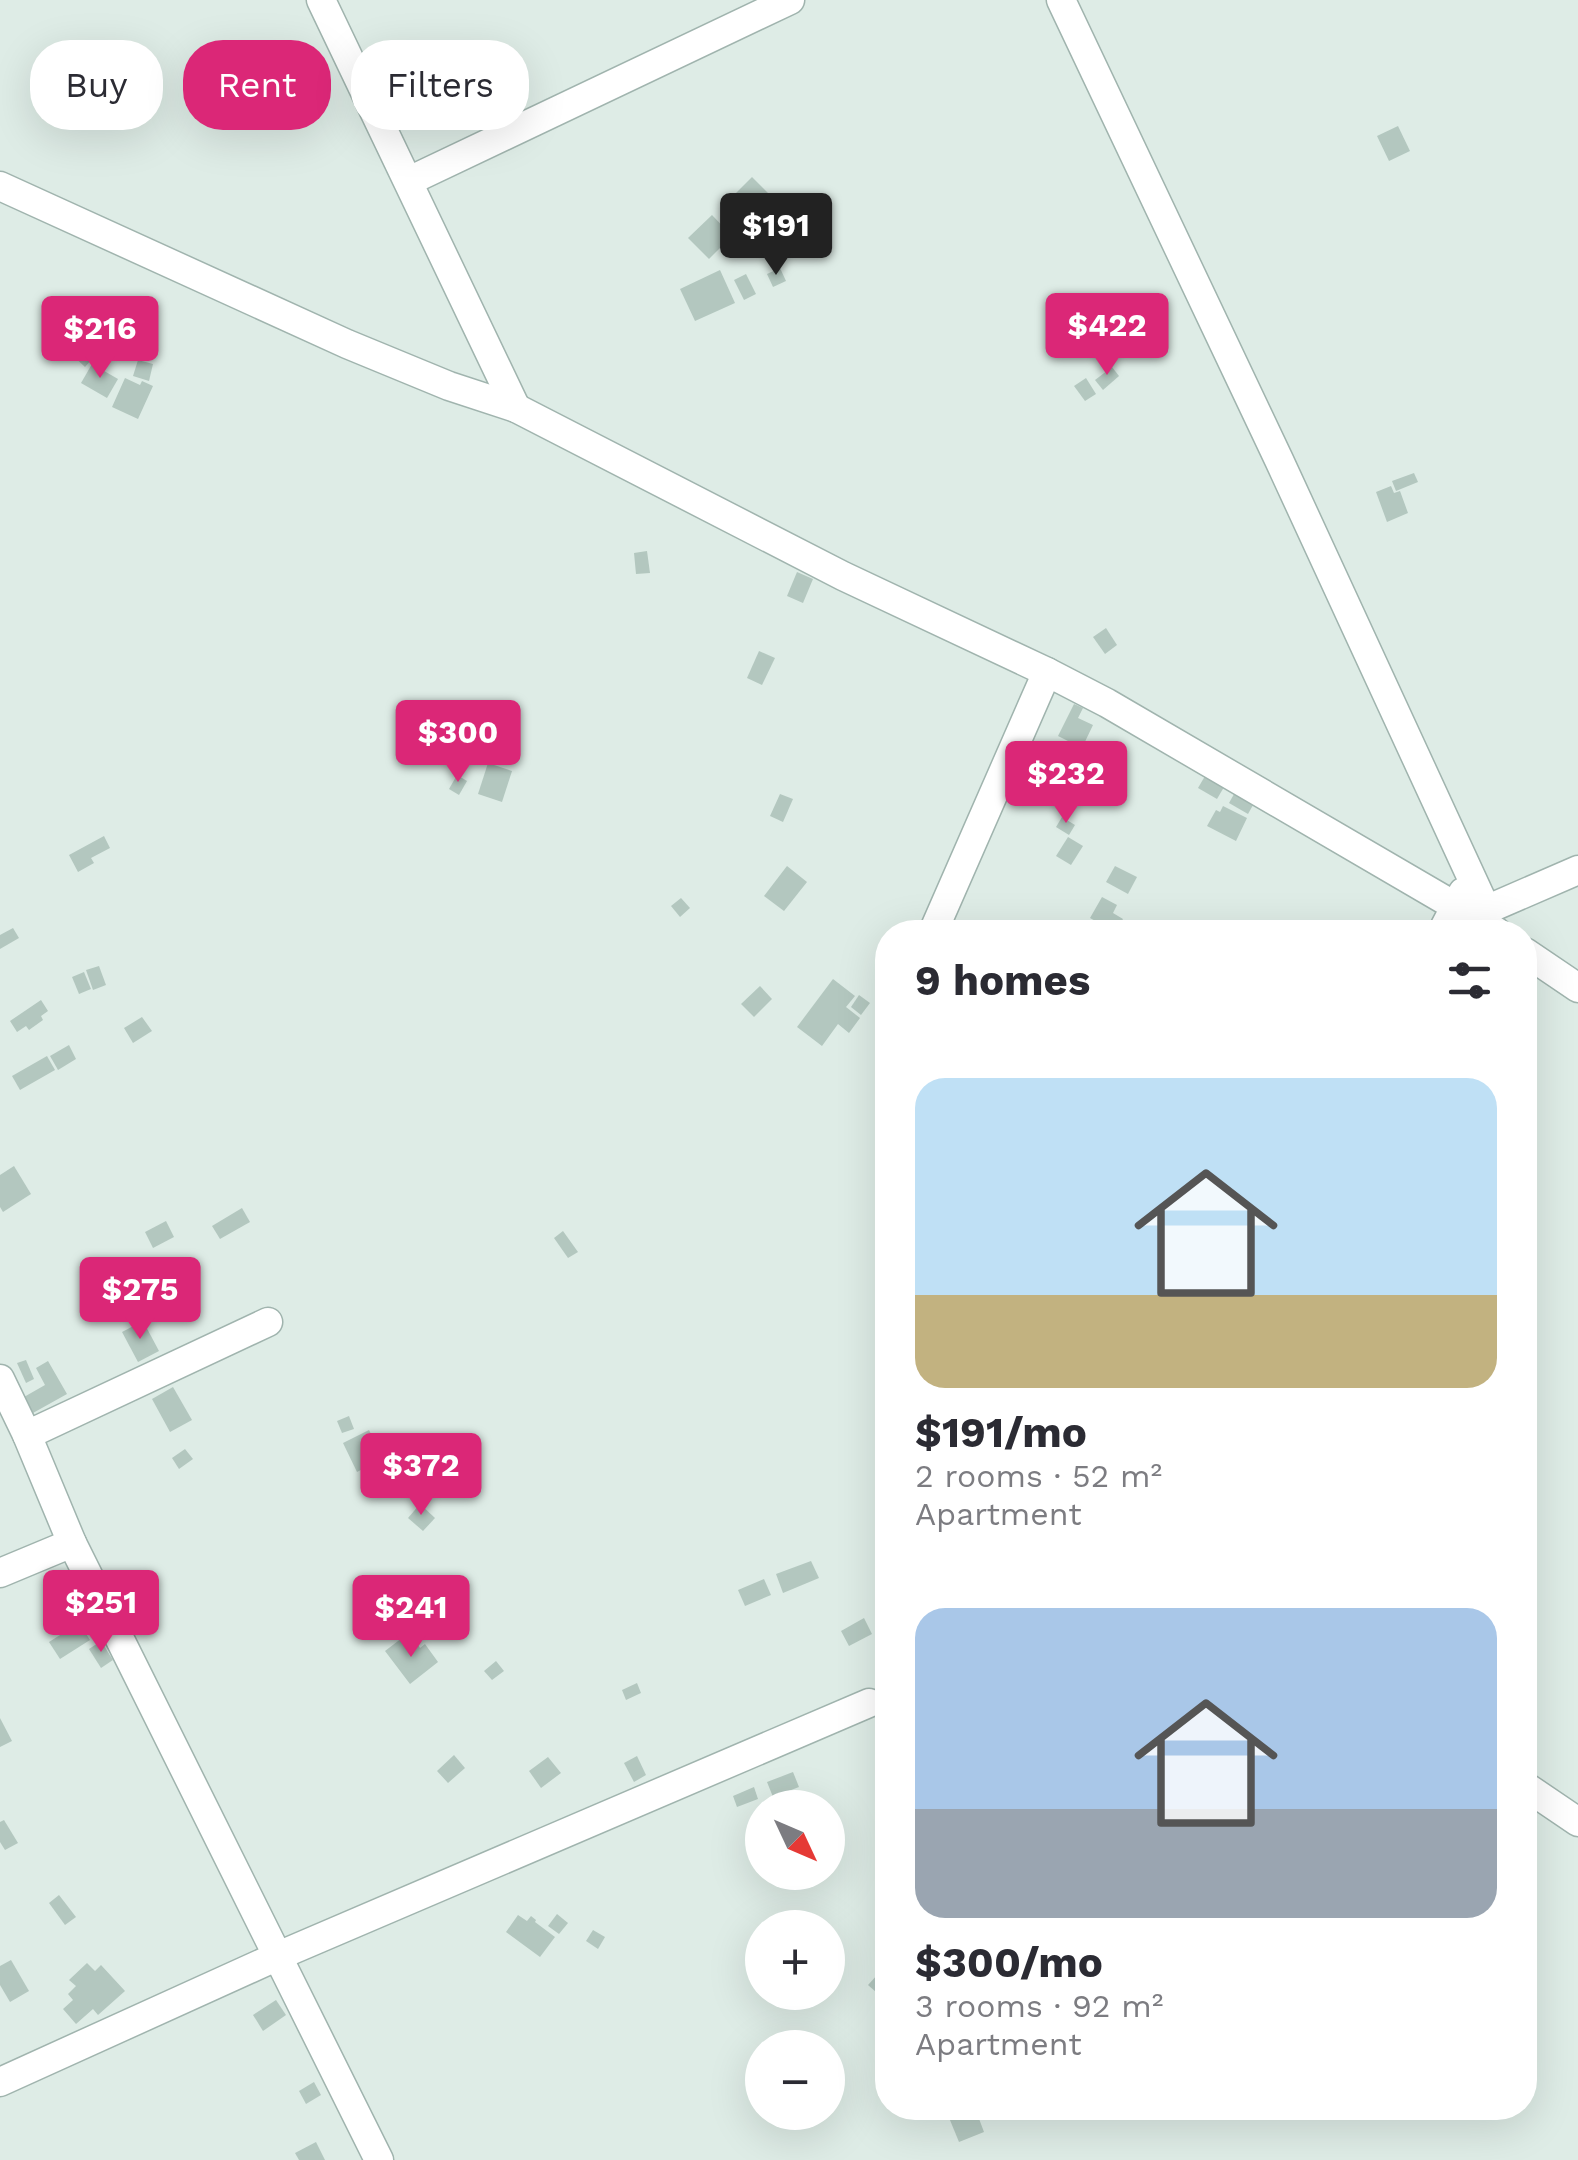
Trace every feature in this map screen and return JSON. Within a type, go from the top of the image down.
[{"type":"street","points":[[321,0],[516,408]]},
{"type":"street","points":[[409,181],[790,0]]},
{"type":"street","points":[[1061,0],[1280,460],[1472,878],[1477,916]]},
{"type":"street","points":[[0,186],[347,344],[448,386],[516,408],[843,576],[1046,672],[1477,916]]},
{"type":"street","points":[[938,920],[1046,672]]},
{"type":"street","points":[[1477,916],[1578,870]]},
{"type":"street","points":[[1537,960],[1578,988]]},
{"type":"street","points":[[27,1435],[268,1322]]},
{"type":"street","points":[[0,1379],[72,1542],[380,2160]]},
{"type":"street","points":[[0,1573],[72,1542]]},
{"type":"street","points":[[0,2082],[278,1956],[868,1702]]},
{"type":"street","points":[[1537,1794],[1578,1822]]},
{"type":"building","points":[[1398,126],[1410,151],[1389,161],[1377,136]]},
{"type":"building","points":[[752,177],[768,193],[744,218],[728,201]]},
{"type":"building","points":[[712,215],[732,236],[709,259],[688,238]]},
{"type":"building","points":[[756,218],[766,230],[757,238],[763,244],[751,255],[735,237]]},
{"type":"building","points":[[780,268],[786,281],[773,287],[767,274]]},
{"type":"building","points":[[720,270],[735,303],[695,321],[680,289]]},
{"type":"building","points":[[746,274],[756,294],[744,300],[734,280]]},
{"type":"building","points":[[89,330],[105,344],[85,367],[69,352]]},
{"type":"building","points":[[138,360],[153,364],[149,381],[133,376]]},
{"type":"building","points":[[92,364],[118,379],[107,398],[81,383]]},
{"type":"building","points":[[1112,367],[1119,376],[1103,390],[1095,380]]},
{"type":"building","points":[[125,378],[153,386],[138,419],[112,407]]},
{"type":"building","points":[[1086,378],[1096,394],[1085,401],[1074,386]]},
{"type":"building","points":[[1414,473],[1418,482],[1396,491],[1392,481]]},
{"type":"building","points":[[1391,486],[1394,493],[1400,491],[1408,513],[1387,522],[1376,492]]},
{"type":"building","points":[[647,551],[650,573],[636,574],[634,553]]},
{"type":"building","points":[[797,572],[813,579],[803,603],[787,596]]},
{"type":"building","points":[[1106,628],[1117,645],[1105,654],[1093,637]]},
{"type":"building","points":[[759,651],[775,658],[762,685],[747,678]]},
{"type":"building","points":[[1074,704],[1083,708],[1078,718],[1093,725],[1082,748],[1058,736]]},
{"type":"building","points":[[488,763],[512,771],[502,802],[478,794]]},
{"type":"building","points":[[1044,768],[1067,782],[1056,800],[1033,786]]},
{"type":"building","points":[[1208,771],[1227,782],[1217,799],[1198,788]]},
{"type":"building","points":[[457,775],[467,781],[459,795],[449,789]]},
{"type":"building","points":[[1238,787],[1257,798],[1248,814],[1229,803]]},
{"type":"building","points":[[780,794],[793,799],[783,822],[770,816]]},
{"type":"building","points":[[1223,806],[1247,818],[1236,841],[1207,826]]},
{"type":"building","points":[[1062,817],[1075,825],[1069,835],[1056,827]]},
{"type":"building","points":[[104,836],[110,848],[91,858],[94,863],[78,872],[69,855]]},
{"type":"building","points":[[1068,837],[1083,846],[1071,865],[1056,856]]},
{"type":"building","points":[[787,866],[807,882],[784,911],[764,896]]},
{"type":"building","points":[[1115,866],[1137,877],[1128,894],[1106,882]]},
{"type":"building","points":[[1102,897],[1117,905],[1113,913],[1123,919],[1094,920],[1090,918]]},
{"type":"building","points":[[681,898],[690,908],[680,917],[671,906]]},
{"type":"building","points":[[13,928],[19,938],[0,949],[0,935]]},
{"type":"building","points":[[99,966],[106,985],[93,990],[86,970]]},
{"type":"building","points":[[84,972],[91,989],[79,994],[72,977]]},
{"type":"building","points":[[833,979],[855,996],[846,1007],[860,1018],[849,1033],[838,1024],[822,1046],[797,1027]]},
{"type":"building","points":[[760,986],[772,999],[754,1017],[741,1004]]},
{"type":"building","points":[[859,995],[870,1003],[861,1015],[851,1007]]},
{"type":"building","points":[[41,1000],[48,1011],[41,1016],[43,1020],[29,1030],[26,1026],[17,1032],[10,1021]]},
{"type":"building","points":[[142,1017],[152,1031],[133,1043],[124,1028]]},
{"type":"building","points":[[69,1045],[76,1059],[58,1070],[50,1056]]},
{"type":"building","points":[[47,1056],[55,1070],[20,1090],[12,1076]]},
{"type":"building","points":[[14,1166],[31,1194],[3,1212],[0,1175]]},
{"type":"building","points":[[242,1208],[250,1222],[220,1239],[212,1226]]},
{"type":"building","points":[[166,1221],[174,1237],[153,1248],[145,1232]]},
{"type":"building","points":[[563,1231],[578,1252],[568,1258],[554,1238]]},
{"type":"building","points":[[143,1321],[159,1351],[138,1362],[122,1332]]},
{"type":"building","points":[[26,1360],[34,1379],[26,1383],[17,1363]]},
{"type":"building","points":[[48,1361],[67,1394],[33,1413],[24,1397],[45,1385],[36,1368]]},
{"type":"building","points":[[173,1387],[192,1420],[170,1432],[152,1399]]},
{"type":"building","points":[[349,1416],[354,1429],[342,1433],[337,1421]]},
{"type":"building","points":[[369,1430],[378,1448],[368,1453],[374,1463],[357,1472],[343,1443]]},
{"type":"building","points":[[185,1449],[193,1459],[179,1469],[172,1458]]},
{"type":"building","points":[[420,1504],[435,1518],[423,1531],[408,1518]]},
{"type":"building","points":[[811,1561],[819,1578],[783,1593],[776,1574]]},
{"type":"building","points":[[764,1579],[771,1595],[745,1606],[738,1590]]},
{"type":"building","points":[[458,1616],[467,1628],[457,1634],[449,1623]]},
{"type":"building","points":[[864,1618],[872,1634],[849,1646],[841,1631]]},
{"type":"building","points":[[79,1623],[90,1640],[60,1659],[49,1642]]},
{"type":"building","points":[[402,1638],[409,1648],[425,1644],[438,1662],[410,1684],[385,1651]]},
{"type":"building","points":[[101,1641],[113,1660],[101,1668],[89,1649]]},
{"type":"building","points":[[496,1661],[504,1671],[492,1680],[484,1671]]},
{"type":"building","points":[[637,1683],[641,1693],[626,1700],[622,1690]]},
{"type":"building","points":[[0,1718],[12,1741],[0,1747]]},
{"type":"building","points":[[454,1755],[465,1768],[448,1783],[437,1771]]},
{"type":"building","points":[[637,1756],[646,1775],[634,1782],[624,1763]]},
{"type":"building","points":[[548,1757],[561,1773],[541,1788],[529,1771]]},
{"type":"building","points":[[793,1772],[799,1787],[770,1790],[767,1782]]},
{"type":"building","points":[[745,1791],[745,1804],[737,1807],[733,1796]]},
{"type":"building","points":[[4,1820],[18,1843],[5,1850],[0,1842],[0,1822]]},
{"type":"building","points":[[59,1895],[76,1917],[65,1925],[49,1903]]},
{"type":"building","points":[[557,1914],[568,1923],[559,1934],[548,1926]]},
{"type":"building","points":[[518,1915],[527,1921],[531,1916],[555,1937],[540,1957],[506,1932]]},
{"type":"building","points":[[593,1930],[605,1937],[598,1949],[586,1941]]},
{"type":"building","points":[[11,1960],[29,1991],[10,2002],[0,1985],[0,1966]]},
{"type":"building","points":[[87,1963],[95,1971],[101,1965],[125,1991],[98,2015],[93,2009],[76,2024],[63,2009],[73,2000],[68,1994],[76,1986],[69,1980]]},
{"type":"building","points":[[276,2000],[286,2015],[263,2031],[253,2015]]},
{"type":"building","points":[[314,2082],[321,2095],[306,2104],[299,2091]]},
{"type":"building","points":[[950,2120],[980,2120],[984,2132],[959,2142]]},
{"type":"building","points":[[316,2142],[325,2160],[299,2160],[295,2153]]}]
